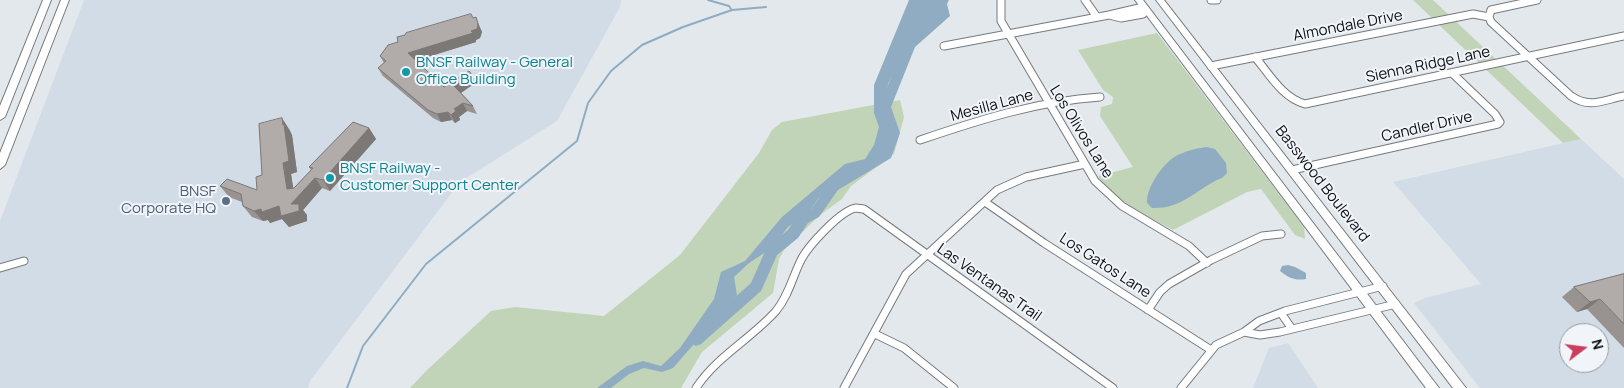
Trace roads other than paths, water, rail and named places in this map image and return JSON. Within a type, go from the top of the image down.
[{"type":"main road","points":[[1,114],[47,0]]},
{"type":"main road","points":[[0,165],[65,0]]},
{"type":"main road","points":[[1139,0],[1433,388]]},
{"type":"main road","name":"Basswood Boulevard","points":[[1160,0],[1460,388]]},
{"type":"main road","points":[[1192,70],[1211,66]]},
{"type":"main road","points":[[1,114],[22,108]]},
{"type":"street","name":"Los Olivos Lane","points":[[1001,0],[1001,21],[1094,181],[1114,200],[1189,246],[1207,263]]},
{"type":"street","points":[[1085,0],[1097,17]]},
{"type":"street","points":[[1211,0],[1217,0]]},
{"type":"street","points":[[1537,0],[1491,10],[1489,17],[1528,57],[1580,102],[1587,104],[1624,96]]},
{"type":"street","points":[[944,46],[1109,15],[1143,14],[1146,10]]},
{"type":"street","name":"Almondale Drive","points":[[1211,66],[1473,14],[1489,17]]},
{"type":"street","name":"Sienna Ridge Lane","points":[[1255,57],[1287,95],[1295,102],[1305,104],[1624,36]]},
{"type":"street","name":"Candler Drive","points":[[1292,170],[1498,124],[1500,122],[1495,114],[1452,73]]},
{"type":"street","name":"Mesilla Lane","points":[[920,140],[986,117],[1070,98],[1100,97]]},
{"type":"street","points":[[844,388],[906,274],[926,255],[997,190],[1026,177],[1085,164]]},
{"type":"street","name":"Los Gatos Lane","points":[[985,202],[1044,243],[1212,350]]},
{"type":"street","name":"Las Ventanas Trail","points":[[696,388],[700,380],[717,362],[764,322],[785,299],[801,259],[814,242],[847,212],[857,208],[864,209],[1114,388]]},
{"type":"street","points":[[1148,310],[1160,292],[1169,284],[1262,236],[1281,234]]},
{"type":"street","points":[[0,268],[24,261]]},
{"type":"street","points":[[1181,388],[1212,350],[1258,322],[1280,313],[1383,286]]},
{"type":"street","points":[[1244,332],[1267,334],[1396,304]]},
{"type":"street","points":[[1280,313],[1292,328]]},
{"type":"street","points":[[1258,322],[1267,334]]},
{"type":"street","points":[[875,334],[904,348],[954,388]]},
{"type":"water","points":[[909,0],[943,0],[938,6],[943,15],[937,18],[908,50],[889,82],[881,110],[889,128],[885,153],[834,185],[818,199],[808,213],[788,227],[772,248],[749,263],[734,277],[737,295],[673,368],[662,372],[644,368],[629,374],[611,388],[597,388],[627,366],[643,361],[661,366],[680,348],[714,299],[721,272],[745,261],[782,217],[845,164],[865,159],[874,145],[879,127],[874,113],[874,85]]},
{"type":"water","points":[[1207,147],[1215,149],[1226,163],[1227,173],[1222,178],[1181,202],[1152,208],[1147,203],[1149,190],[1166,164],[1183,153]]},
{"type":"water","points":[[1288,265],[1306,273],[1306,279],[1292,278],[1280,271],[1282,266]]},
{"type":"waterway","points":[[708,0],[729,6],[731,9]]},
{"type":"waterway","points":[[696,340],[756,287],[772,251],[793,234],[803,219],[815,213],[834,187],[887,155],[894,133],[885,107],[910,45],[945,16],[942,4],[944,0]]},
{"type":"waterway","points":[[347,388],[363,346],[426,264],[577,141],[588,103],[611,71],[642,45],[683,27],[732,10],[766,7]]},
{"type":"place","name":"BNSF Railway - General Office Building","points":[[406,72]]},
{"type":"place","name":"BNSF Railway - Customer Support Center","points":[[330,178]]},
{"type":"place","name":"BNSF Corporate HQ","points":[[226,201]]}]
